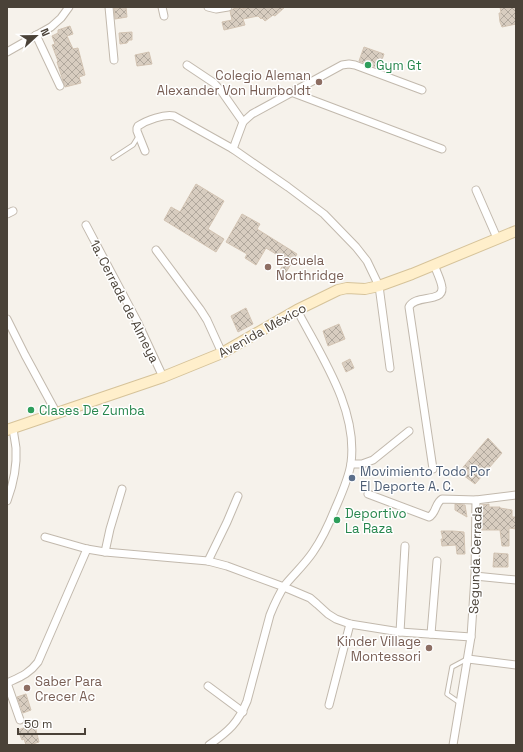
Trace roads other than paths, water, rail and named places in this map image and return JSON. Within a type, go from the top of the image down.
[{"type":"main road","name":"Avenida México","points":[[10,430],[163,377],[222,353],[297,310],[338,290],[347,288],[365,289],[379,286],[516,231]]},
{"type":"street","points":[[7,52],[51,27],[61,18],[69,7]]},
{"type":"street","points":[[109,7],[114,60]]},
{"type":"street","points":[[162,7],[164,16]]},
{"type":"street","points":[[208,7],[216,9],[228,7]]},
{"type":"street","points":[[36,35],[60,86]]},
{"type":"street","points":[[187,65],[214,83],[243,122]]},
{"type":"street","points":[[233,149],[243,122],[252,114],[342,65],[355,65],[422,90]]},
{"type":"street","points":[[291,92],[442,149]]},
{"type":"street","points":[[145,151],[137,131],[138,126],[162,116],[174,116],[233,149],[324,214],[356,247],[367,261],[379,286],[390,368]]},
{"type":"street","points":[[476,190],[497,238]]},
{"type":"street","name":"1a. Cerrada de Almeya","points":[[86,225],[137,321],[163,377]]},
{"type":"street","points":[[156,250],[200,309],[207,320],[222,353]]},
{"type":"street","points":[[433,469],[409,307],[412,302],[436,297],[441,294],[443,290],[442,284],[434,264]]},
{"type":"street","points":[[209,745],[234,725],[243,712],[270,615],[275,603],[284,586],[312,553],[327,528],[343,492],[351,464],[352,445],[343,402],[335,381],[297,310]]},
{"type":"street","points":[[7,319],[57,414]]},
{"type":"street","points":[[7,501],[10,492],[16,449],[10,430]]},
{"type":"street","points":[[351,464],[362,464],[373,460],[409,431]]},
{"type":"street","points":[[105,552],[122,489]]},
{"type":"street","points":[[368,494],[428,517],[432,515],[438,502],[442,499],[476,500]]},
{"type":"street","name":"Segunda Cerrada","points":[[453,745],[471,637],[475,576],[476,500],[516,495]]},
{"type":"street","points":[[208,561],[238,496]]},
{"type":"street","points":[[45,537],[87,549],[105,552],[208,561],[227,566],[284,586],[310,598],[328,614],[336,619],[350,624],[400,632],[471,637]]},
{"type":"street","points":[[400,632],[405,546]]},
{"type":"street","points":[[20,720],[7,683],[24,676],[33,669],[38,662],[87,549]]},
{"type":"street","points":[[431,634],[437,561]]},
{"type":"street","points":[[475,576],[516,580]]},
{"type":"street","points":[[329,705],[350,624]]},
{"type":"street","points":[[468,659],[516,665]]},
{"type":"street","points":[[208,686],[243,712]]},
{"type":"lane","points":[[113,158],[133,145],[139,136]]},
{"type":"lane","points":[[460,703],[447,694],[449,680],[452,667],[468,659]]},
{"type":"place","name":"Gym Gt","points":[[368,65]]},
{"type":"place","name":"Colegio Aleman Alexander Von Humboldt","points":[[319,82]]},
{"type":"place","name":"Escuela Northridge","points":[[268,267]]},
{"type":"place","name":"Clases De Zumba","points":[[31,410]]},
{"type":"place","name":"Movimiento Todo Por El Deporte A. C.","points":[[352,478]]},
{"type":"place","name":"Deportivo La Raza","points":[[337,520]]},
{"type":"place","name":"Kinder Village Montessori","points":[[429,648]]},
{"type":"place","name":"Saber Para Crecer Ac","points":[[27,688]]}]
